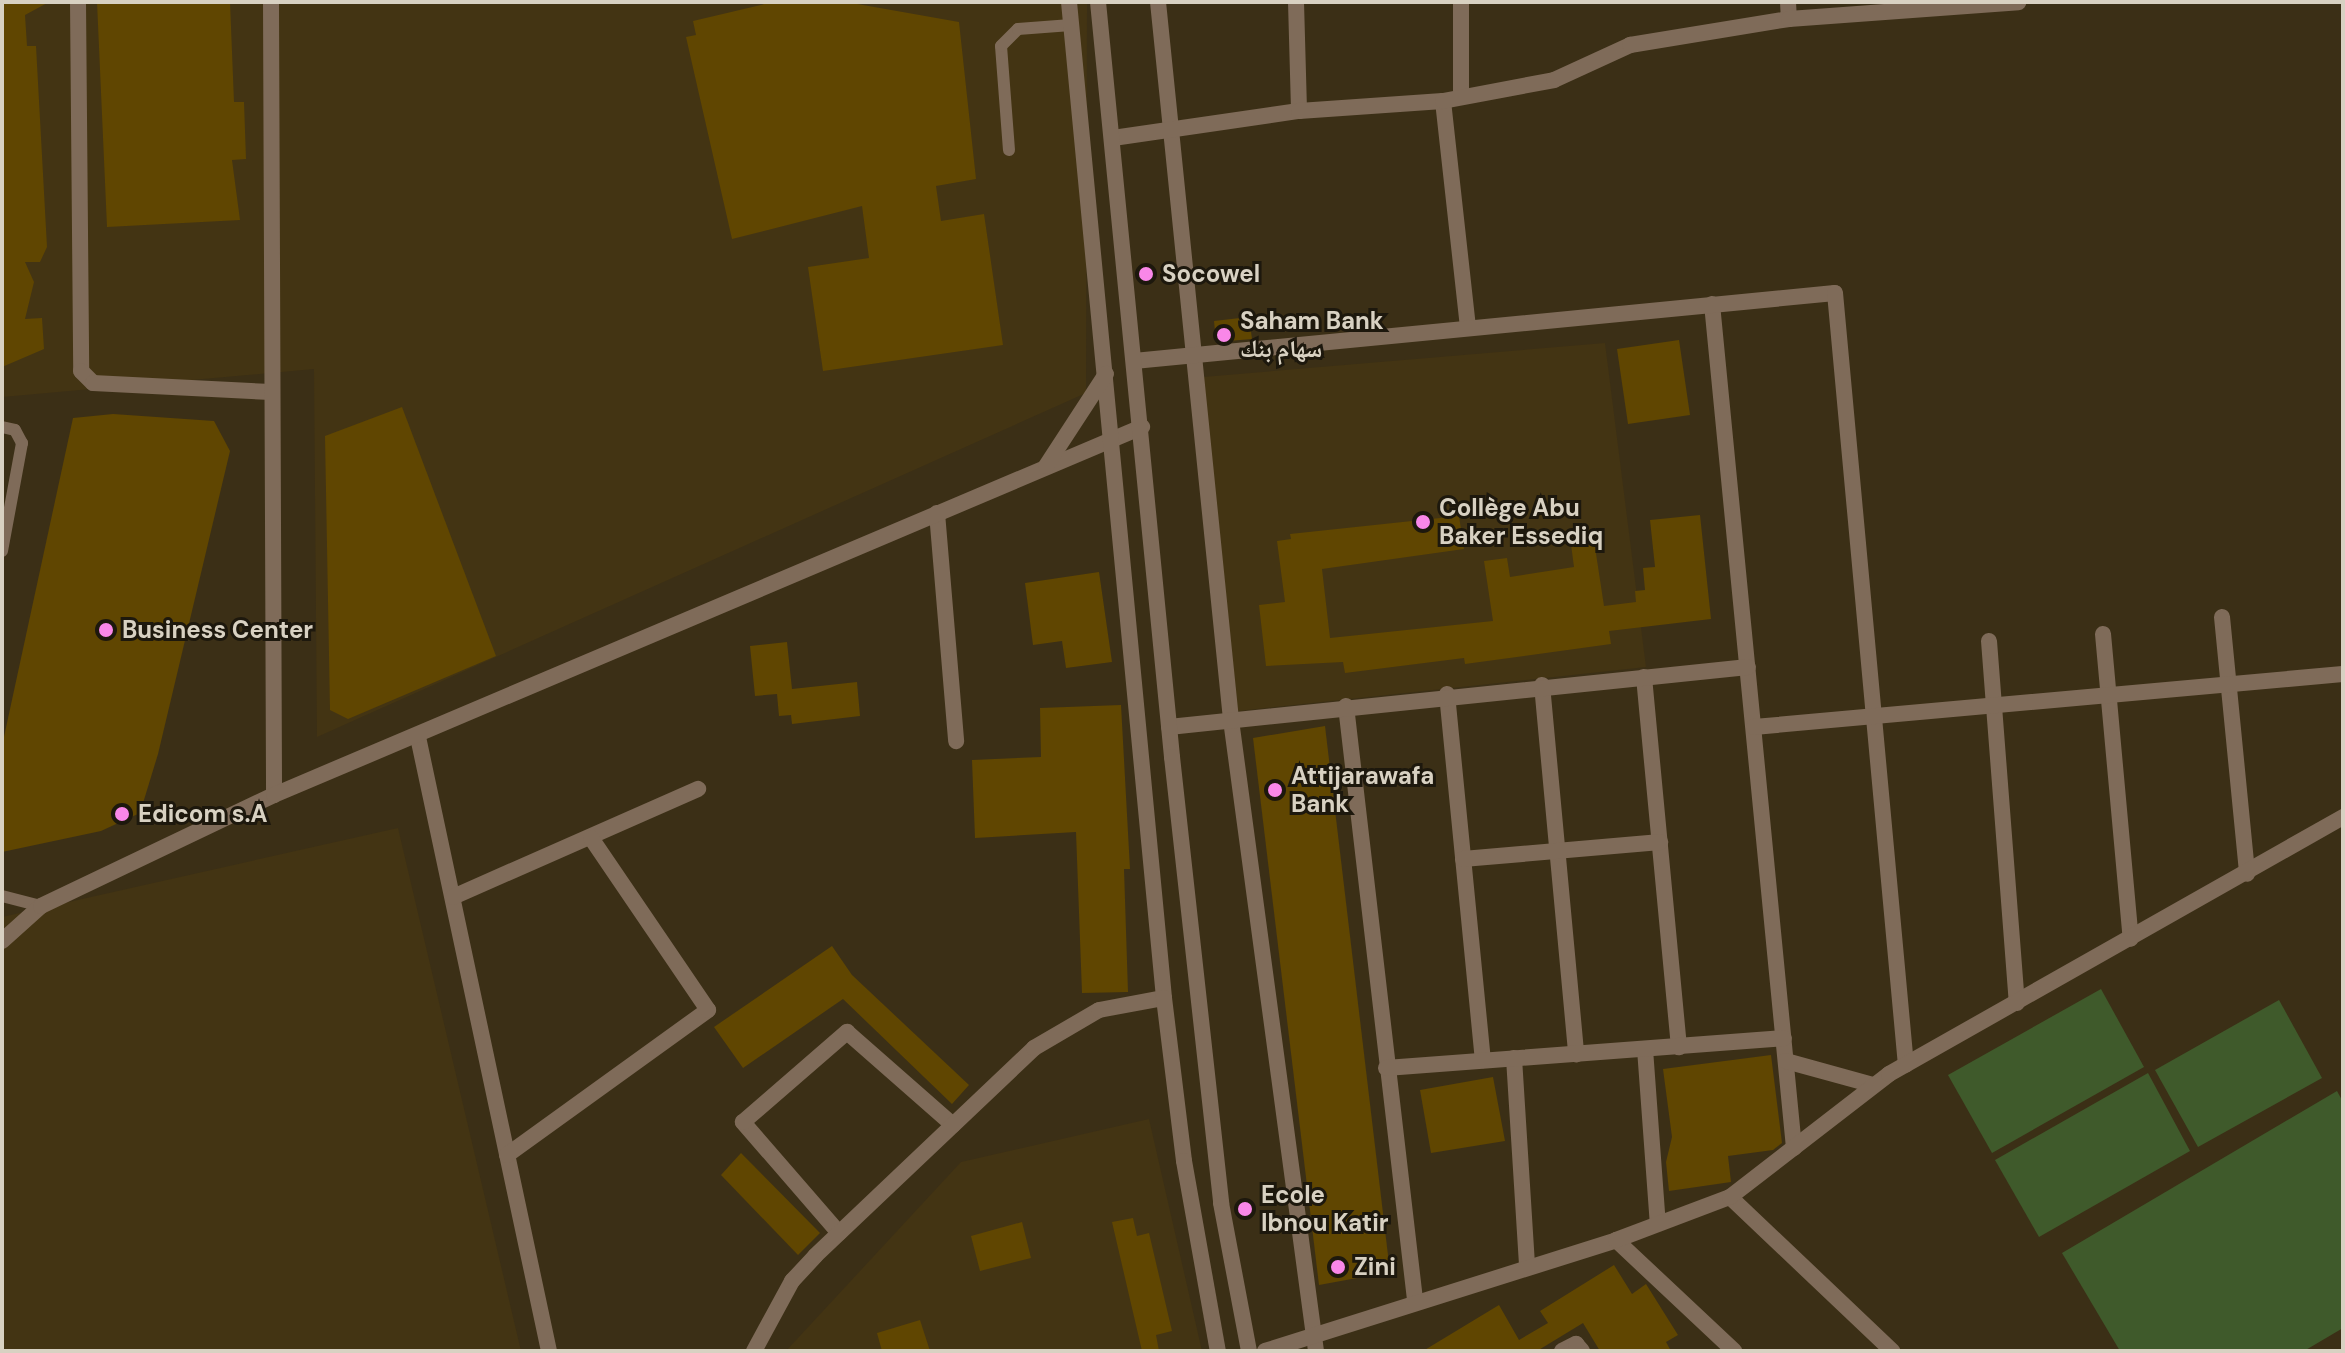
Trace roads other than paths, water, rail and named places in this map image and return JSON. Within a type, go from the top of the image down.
[{"type":"street","points":[[78,2],[81,371],[93,383],[271,392]]},
{"type":"street","points":[[271,2],[274,795]]},
{"type":"street","points":[[1069,2],[1164,998],[1184,1161],[1218,1351]]},
{"type":"street","points":[[1098,2],[1169,727],[1221,1203],[1249,1351]]},
{"type":"street","points":[[1158,2],[1198,354],[1231,720],[1314,1344]]},
{"type":"street","points":[[1296,2],[1299,111]]},
{"type":"street","points":[[1461,2],[1461,97]]},
{"type":"street","points":[[1788,2],[1789,19]]},
{"type":"street","points":[[1113,138],[1299,111],[1443,101],[1554,80],[1630,45],[1789,19],[2018,2]]},
{"type":"street","points":[[1443,101],[1468,326]]},
{"type":"street","points":[[1134,361],[1831,291],[1837,298],[1906,1065]]},
{"type":"street","points":[[1712,304],[1794,1148]]},
{"type":"street","points":[[1046,466],[1106,374]]},
{"type":"street","points":[[2,941],[41,906],[274,795],[418,737],[1142,427]]},
{"type":"street","points":[[937,513],[956,741]]},
{"type":"street","points":[[2222,617],[2247,874]]},
{"type":"street","points":[[2103,634],[2131,939]]},
{"type":"street","points":[[1989,641],[2017,1003]]},
{"type":"street","points":[[1169,727],[1447,694],[1748,667]]},
{"type":"street","points":[[1754,727],[1877,720],[2343,676]]},
{"type":"street","points":[[1644,677],[1679,1047]]},
{"type":"street","points":[[1542,685],[1576,1054]]},
{"type":"street","points":[[1447,694],[1483,1060]]},
{"type":"street","points":[[1346,706],[1415,1300]]},
{"type":"street","points":[[418,737],[549,1351]]},
{"type":"street","points":[[453,897],[698,789]]},
{"type":"street","points":[[1265,1351],[1314,1344],[1415,1300],[1616,1240],[1730,1197],[1873,1085],[2343,817]]},
{"type":"street","points":[[507,1155],[708,1010],[591,838]]},
{"type":"street","points":[[1463,859],[1660,842]]},
{"type":"street","points":[[754,1351],[792,1281],[953,1125],[1070,1023],[1099,1010],[1164,998]]},
{"type":"street","points":[[839,1233],[743,1122],[847,1032],[953,1125]]},
{"type":"street","points":[[1386,1068],[1784,1038]]},
{"type":"street","points":[[1645,1049],[1658,1224]]},
{"type":"street","points":[[1514,1058],[1527,1267]]},
{"type":"street","points":[[1786,1061],[1873,1085]]},
{"type":"street","points":[[1730,1197],[1892,1351]]},
{"type":"street","points":[[1616,1240],[1734,1351]]},
{"type":"street","points":[[1562,1351],[1576,1344],[1582,1351]]},
{"type":"lane","points":[[1009,150],[1001,46],[1018,29],[1071,25]]},
{"type":"lane","points":[[2,427],[19,433],[22,443],[2,551]]},
{"type":"lane","points":[[2,896],[41,906]]},
{"type":"place","name":"Socowel","points":[[1146,274]]},
{"type":"place","name":"Saham Bank سهام بنك","points":[[1224,335]]},
{"type":"place","name":"Collège Abu Baker Essediq","points":[[1423,522]]},
{"type":"place","name":"Business Center","points":[[106,630]]},
{"type":"place","name":"Attijarawafa Bank","points":[[1275,790]]},
{"type":"place","name":"Edicom s.A","points":[[122,814]]},
{"type":"place","name":"Ecole Ibnou Katir","points":[[1245,1209]]},
{"type":"place","name":"Zini","points":[[1338,1267]]}]
